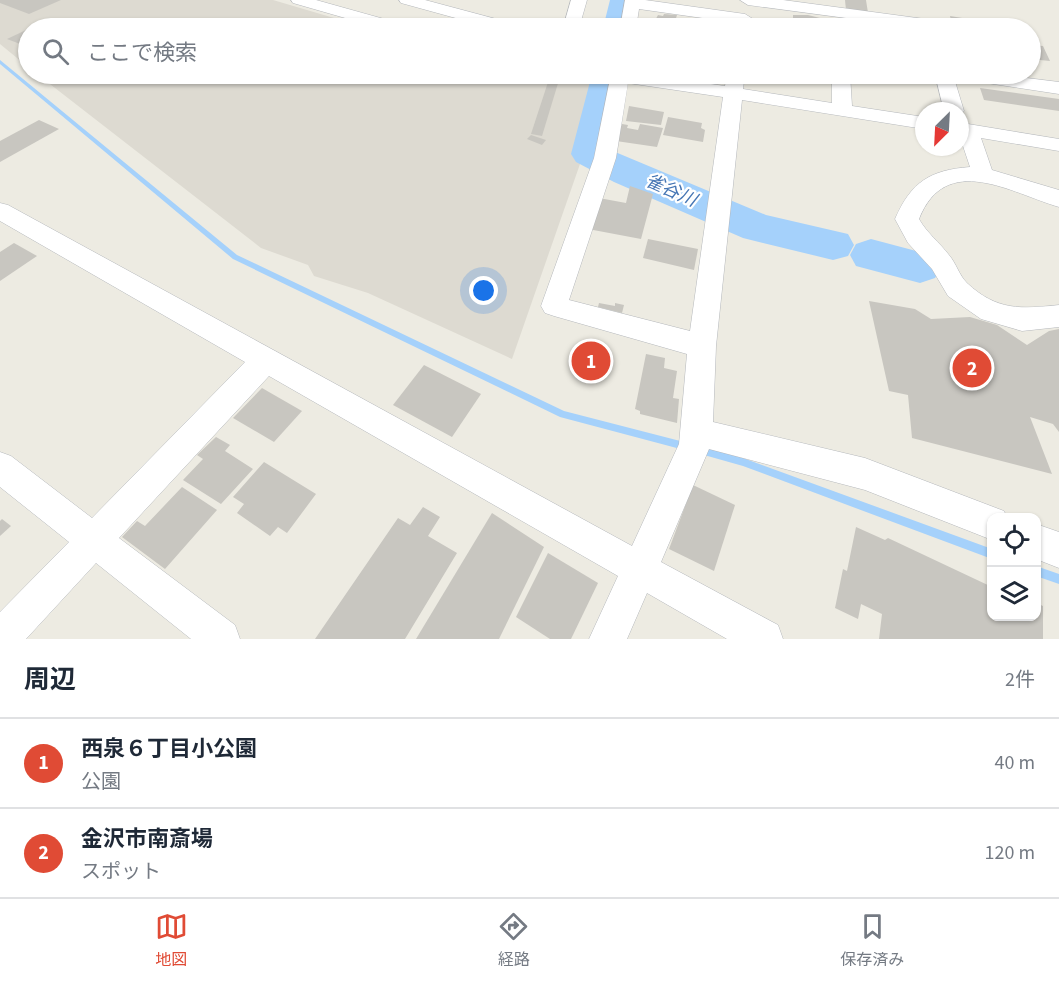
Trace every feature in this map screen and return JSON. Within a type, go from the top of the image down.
[{"type":"street","points":[[299,0],[362,18]]},
{"type":"street","points":[[407,0],[473,18]]},
{"type":"street","points":[[745,18],[748,0],[831,18]]},
{"type":"street","points":[[572,18],[575,1]]},
{"type":"street","points":[[630,18],[633,1],[715,18]]},
{"type":"street","points":[[366,18],[383,6]]},
{"type":"street","points":[[928,8],[930,18]]},
{"type":"street","points":[[618,84],[603,164],[554,306],[702,346]]},
{"type":"street","points":[[608,639],[692,450],[702,346],[735,84]]},
{"type":"street","points":[[739,84],[842,110],[915,122]]},
{"type":"street","points":[[841,84],[842,110]]},
{"type":"street","points":[[947,84],[952,102]]},
{"type":"street","points":[[1030,84],[1059,88]]},
{"type":"street","points":[[969,128],[1059,145]]},
{"type":"street","points":[[969,142],[982,174]]},
{"type":"street","points":[[1059,199],[1018,183],[982,174],[953,177],[922,191],[908,219],[917,237],[941,262],[957,289],[990,312],[1022,320],[1059,316]]},
{"type":"street","points":[[0,211],[764,639]]},
{"type":"street","points":[[0,639],[96,541],[265,361]]},
{"type":"street","points":[[692,450],[865,474],[987,521]]},
{"type":"street","points":[[0,467],[221,639]]},
{"type":"street","points":[[1041,543],[1059,550]]},
{"type":"shaded area","points":[[0,0],[273,0],[334,18],[18,18],[18,59],[0,44]]},
{"type":"shaded area","points":[[50,84],[597,84],[580,164],[512,359],[368,293],[314,276],[308,265],[261,248]]},
{"type":"building","points":[[0,0],[61,0],[29,14],[0,3]]},
{"type":"building","points":[[845,0],[866,0],[868,13],[846,10]]},
{"type":"building","points":[[664,14],[677,15],[676,18],[656,18],[658,15],[663,16]]},
{"type":"building","points":[[793,15],[808,15],[820,18],[793,18]]},
{"type":"building","points":[[18,34],[18,43],[7,39]]},
{"type":"building","points":[[1041,46],[1043,46],[1050,61],[1041,60]]},
{"type":"building","points":[[547,84],[558,84],[542,136],[531,134]]},
{"type":"building","points":[[980,88],[1059,99],[1059,111],[984,100]]},
{"type":"building","points":[[629,106],[664,112],[661,125],[626,121]]},
{"type":"building","points":[[668,117],[702,123],[701,128],[705,130],[703,142],[663,135]]},
{"type":"building","points":[[39,120],[59,129],[0,162],[0,141]]},
{"type":"building","points":[[622,124],[628,125],[627,128],[638,130],[640,124],[663,128],[657,147],[616,141]]},
{"type":"building","points":[[531,135],[546,140],[542,145],[527,139]]},
{"type":"building","points":[[630,186],[653,194],[641,239],[588,229],[599,198],[626,203]]},
{"type":"building","points":[[648,239],[698,249],[694,270],[643,258]]},
{"type":"building","points":[[14,243],[37,256],[0,281],[0,252]]},
{"type":"building","points":[[869,301],[915,309],[931,319],[970,317],[997,325],[1027,345],[1049,331],[1059,329],[1059,432],[1053,424],[1030,417],[1052,474],[912,438],[908,395],[889,391]]},
{"type":"building","points":[[599,303],[624,305],[622,313],[598,307]]},
{"type":"building","points":[[646,354],[665,358],[664,368],[677,371],[673,398],[679,399],[677,423],[640,414],[640,411],[635,409]]},
{"type":"building","points":[[424,365],[481,394],[452,437],[393,405]]},
{"type":"building","points":[[262,388],[302,411],[274,442],[233,418]]},
{"type":"building","points":[[216,437],[230,445],[225,451],[253,469],[221,504],[183,480],[203,459],[197,455]]},
{"type":"building","points":[[264,462],[316,494],[287,533],[278,527],[270,536],[237,513],[244,504],[233,497]]},
{"type":"building","points":[[693,485],[735,505],[714,571],[669,549]]},
{"type":"building","points":[[182,487],[217,510],[165,569],[122,537],[137,521],[145,526]]},
{"type":"building","points":[[423,507],[440,517],[428,536],[457,553],[405,639],[315,639],[398,518],[410,525]]},
{"type":"building","points":[[492,513],[544,547],[499,639],[416,639]]},
{"type":"building","points":[[2,519],[11,526],[0,536],[0,521]]},
{"type":"building","points":[[856,527],[885,540],[888,538],[987,585],[987,621],[1041,621],[1041,605],[1043,606],[1043,639],[879,639],[882,614],[861,604],[858,619],[835,608],[843,569],[847,571]]},
{"type":"building","points":[[548,553],[598,583],[571,639],[550,639],[516,617]]},
{"type":"waterway","name":"雀谷川","points":[[620,18],[624,0]]},
{"type":"waterway","points":[[0,61],[18,76]]},
{"type":"waterway","points":[[28,84],[235,257],[563,414],[688,447]]},
{"type":"waterway","name":"雀谷川","points":[[605,84],[589,154],[627,173],[757,228],[833,245]]},
{"type":"waterway","name":"雀谷川","points":[[871,255],[920,267]]},
{"type":"waterway","points":[[700,450],[743,462],[987,552]]},
{"type":"waterway","points":[[1041,573],[1059,579]]},
{"type":"place","name":"西泉６丁目小公園","points":[[591,361]]},
{"type":"place","name":"金沢市南斎場","points":[[972,368]]}]
